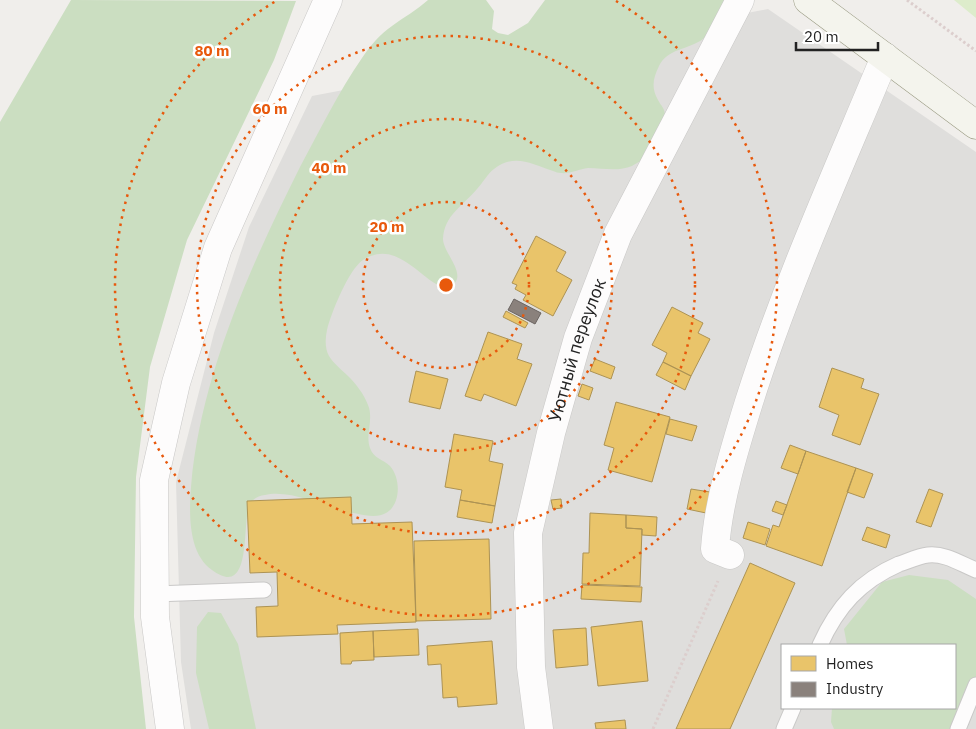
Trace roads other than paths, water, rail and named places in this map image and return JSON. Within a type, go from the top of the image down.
[{"type":"street","points":[[170,729],[157,638],[154,480],[176,383],[218,248],[328,0]]},
{"type":"street","name":"Уютный переулок","points":[[539,729],[531,666],[528,532],[551,433],[578,338],[618,234],[740,0]]},
{"type":"street","points":[[808,0],[976,125]]},
{"type":"street","points":[[730,555],[715,549],[735,445],[768,343],[885,57]]},
{"type":"lane","points":[[820,644],[830,624],[845,603],[879,573],[907,561],[928,555],[943,556],[976,570]]},
{"type":"lane","points":[[155,594],[264,590]]},
{"type":"lane","points":[[958,729],[976,685]]},
{"type":"lane","points":[[784,729],[793,709]]}]
